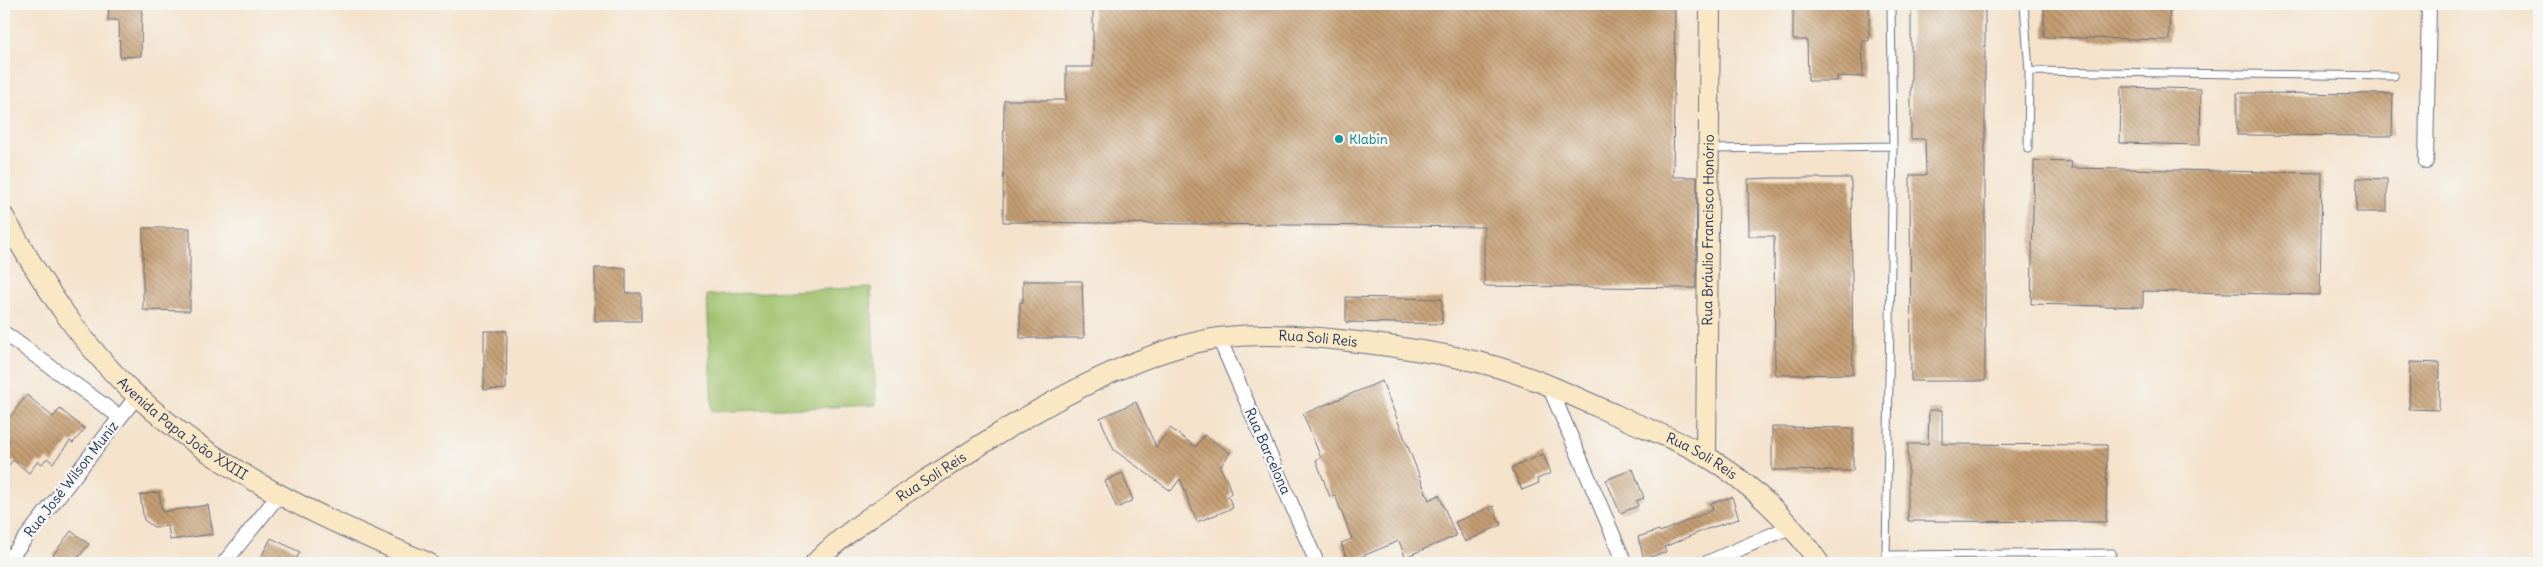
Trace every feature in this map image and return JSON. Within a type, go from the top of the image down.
[{"type":"street","name":"Rua Bráulio Francisco Honório","points":[[1706,456],[1710,4]]},
{"type":"street","points":[[2426,162],[2429,4]]},
{"type":"street","name":"Avenida Papa João XXIII","points":[[4,217],[58,304],[89,345],[137,396],[224,463],[278,496],[330,521],[428,563]]},
{"type":"street","points":[[4,333],[120,417]]},
{"type":"street","name":"Rua Soli Reis","points":[[815,563],[841,538],[863,522],[983,444],[1078,389],[1167,351],[1219,338],[1286,335],[1381,345],[1479,362],[1549,386],[1706,456],[1748,487],[1790,527],[1819,563]]},
{"type":"street","name":"Rua Barcelona","points":[[1219,338],[1317,563]]},
{"type":"street","points":[[1549,386],[1625,563]]},
{"type":"street","name":"Rua José Wilson Muniz","points":[[6,563],[137,396]]},
{"type":"street","points":[[224,563],[278,496]]},
{"type":"street","points":[[1707,563],[1790,527]]},
{"type":"lane","points":[[1891,4],[1893,146],[1886,555],[2112,554]]},
{"type":"lane","points":[[2024,4],[2029,71],[2028,149]]},
{"type":"lane","points":[[2029,71],[2394,76]]},
{"type":"lane","points":[[1709,149],[1893,146]]},
{"type":"green space","points":[[871,287],[876,405],[712,412],[707,295]]},
{"type":"building","points":[[109,4],[142,4],[141,56],[120,57],[119,20],[108,20]]},
{"type":"building","name":"Klabin","points":[[1093,4],[1675,4],[1673,177],[1697,177],[1696,288],[1484,286],[1484,227],[1003,222],[1004,100],[1066,100],[1066,67],[1093,67]]},
{"type":"building","points":[[1793,4],[1869,4],[1869,41],[1862,41],[1863,77],[1837,76],[1837,81],[1808,81],[1807,40],[1793,40]]},
{"type":"building","points":[[1911,4],[1985,4],[1985,381],[1911,381],[1910,175],[1926,175],[1925,139],[1911,139]]},
{"type":"building","points":[[2044,4],[2170,4],[2169,40],[2044,37]]},
{"type":"building","points":[[2121,87],[2201,89],[2200,145],[2120,143]]},
{"type":"building","points":[[2237,93],[2393,94],[2392,136],[2237,135]]},
{"type":"building","points":[[2034,161],[2072,162],[2071,168],[2322,173],[2320,295],[2143,291],[2143,307],[2031,304]]},
{"type":"building","points":[[1851,178],[1853,374],[1775,375],[1774,236],[1749,236],[1748,179]]},
{"type":"building","points":[[2357,178],[2387,179],[2387,212],[2356,212]]},
{"type":"building","points":[[143,228],[190,228],[190,311],[143,310]]},
{"type":"building","points":[[595,268],[626,268],[626,293],[641,293],[641,321],[595,321]]},
{"type":"building","points":[[1023,281],[1082,281],[1084,338],[1020,338],[1020,302],[1023,302]]},
{"type":"building","points":[[1346,297],[1442,299],[1442,324],[1346,322]]},
{"type":"building","points":[[484,331],[507,331],[506,389],[484,390]]},
{"type":"building","points":[[2410,362],[2440,363],[2439,410],[2409,409]]},
{"type":"building","points":[[1382,381],[1429,500],[1439,495],[1456,536],[1405,557],[1399,541],[1348,562],[1341,543],[1352,539],[1335,495],[1330,497],[1316,460],[1321,458],[1303,414]]},
{"type":"building","points":[[27,395],[53,417],[60,409],[85,429],[73,443],[70,441],[53,463],[47,458],[42,464],[38,461],[29,473],[13,460],[4,472],[4,448],[10,440],[4,435],[4,424]]},
{"type":"building","points":[[1136,402],[1156,447],[1170,428],[1196,447],[1204,435],[1230,453],[1220,467],[1228,483],[1231,493],[1228,496],[1233,508],[1197,522],[1180,479],[1171,491],[1114,450],[1100,418]]},
{"type":"building","points":[[1929,410],[1942,410],[1942,444],[2107,445],[2106,522],[1908,521],[1908,444],[1928,444]]},
{"type":"building","points":[[1772,427],[1853,428],[1853,471],[1772,470]]},
{"type":"building","points":[[1543,454],[1551,473],[1537,479],[1539,483],[1522,490],[1512,468]]},
{"type":"building","points":[[1633,469],[1644,498],[1636,501],[1638,506],[1620,513],[1606,480]]},
{"type":"building","points":[[1122,473],[1133,500],[1117,508],[1105,481]]},
{"type":"building","points":[[159,492],[162,512],[208,505],[213,534],[170,540],[168,526],[154,527],[144,520],[140,495]]},
{"type":"building","points":[[1732,497],[1739,519],[1707,529],[1664,547],[1666,552],[1644,559],[1638,537],[1659,530],[1660,532],[1713,510],[1711,503]]},
{"type":"building","points":[[1493,506],[1501,525],[1465,542],[1455,522]]},
{"type":"building","points":[[71,531],[89,544],[74,563],[64,563],[53,555]]},
{"type":"building","points":[[271,538],[300,552],[294,563],[258,563]]},
{"type":"place","name":"Klabin","points":[[1339,139]]}]
